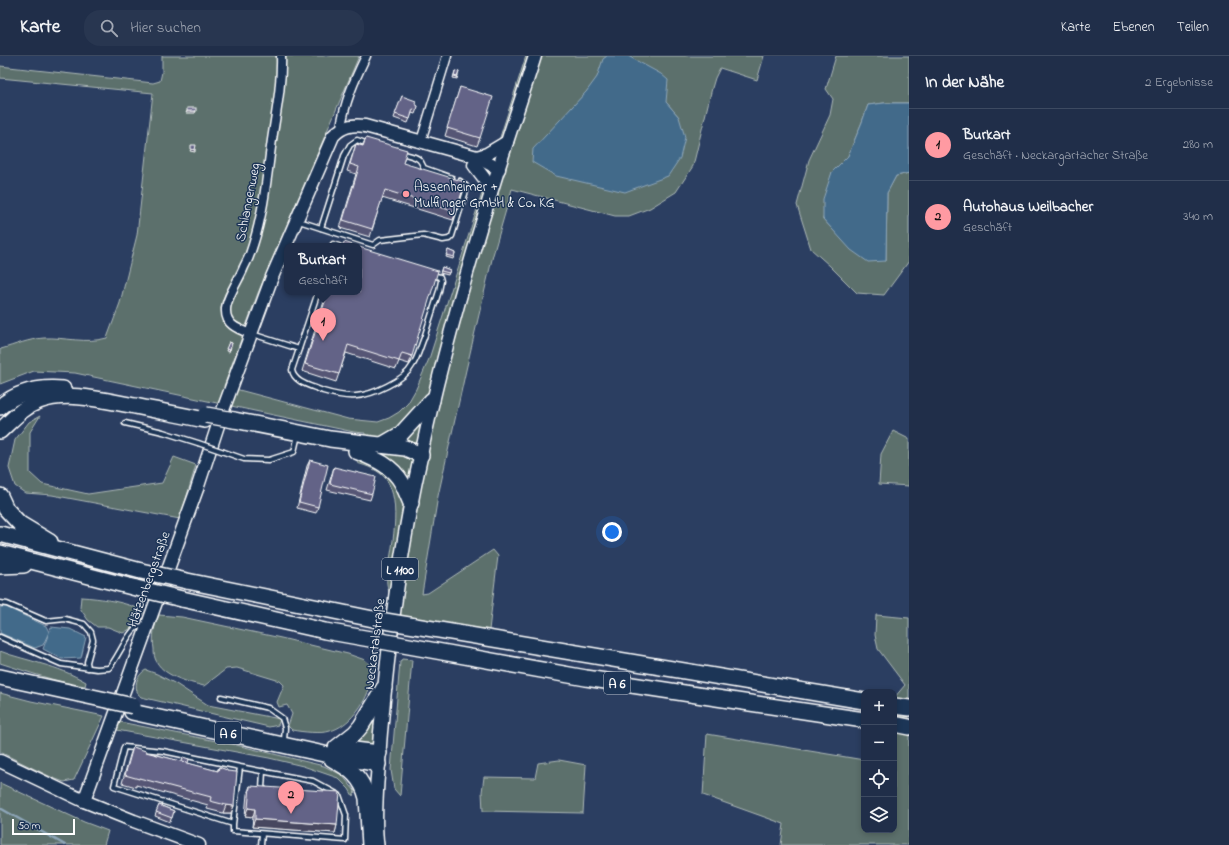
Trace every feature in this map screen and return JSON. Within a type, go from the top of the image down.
[{"type":"highway","points":[[0,407],[22,393],[35,389],[49,388],[81,391],[205,417]]},
{"type":"highway","points":[[0,431],[18,414],[38,401],[62,396],[100,399],[330,439],[405,448],[420,458]]},
{"type":"highway","points":[[382,445],[401,434],[432,400]]},
{"type":"highway","points":[[234,422],[297,439],[356,451],[420,458]]},
{"type":"highway","points":[[356,451],[377,460],[390,469],[402,482],[411,503]]},
{"type":"highway","points":[[0,496],[6,509],[20,524],[68,552]]},
{"type":"highway","name":"A 6","points":[[0,534],[141,571],[373,619],[861,700]]},
{"type":"highway","name":"A 6","points":[[0,553],[136,588],[325,631],[586,678],[861,720]]},
{"type":"highway","points":[[0,566],[39,564]]},
{"type":"highway","points":[[0,677],[132,709],[309,744],[330,751],[378,758]]},
{"type":"highway","points":[[0,683],[106,703]]},
{"type":"highway","points":[[330,751],[355,733],[361,726],[384,688]]},
{"type":"highway","points":[[897,706],[909,708]]},
{"type":"highway","name":"A 6","points":[[132,709],[330,751],[356,775],[362,784],[367,798],[372,840]]},
{"type":"highway","points":[[897,725],[909,727]]},
{"type":"main road","name":"Neckartalstraße","points":[[378,845],[372,840],[384,688],[392,623],[411,503],[420,458]]},
{"type":"street","name":"Schlangenweg","points":[[251,334],[236,329],[228,320],[225,308],[245,266],[253,245],[258,225],[263,201],[279,90],[282,67],[281,56]]},
{"type":"street","points":[[366,56],[353,84],[343,115],[341,128],[349,125],[365,126],[421,141],[450,150],[498,172]]},
{"type":"street","points":[[421,141],[447,56]]},
{"type":"street","name":"L 1100","points":[[420,458],[432,400],[458,302],[535,56]]},
{"type":"street","name":"Hätzenbergstraße","points":[[286,243],[328,144],[341,128]]},
{"type":"street","points":[[475,161],[507,142]]},
{"type":"street","points":[[475,161],[491,194]]},
{"type":"street","name":"Hätzenbergstraße","points":[[84,801],[239,367],[284,248]]},
{"type":"street","points":[[0,761],[84,801],[134,822],[199,845]]},
{"type":"lane","points":[[321,228],[344,156],[350,145],[357,140],[372,145]]},
{"type":"lane","points":[[296,220],[373,245],[380,240],[423,234],[443,240],[449,239],[455,228],[466,191],[466,186],[460,181],[424,168],[421,161],[417,158],[395,151]]},
{"type":"lane","points":[[317,295],[292,370],[293,375],[300,382],[327,392],[346,396],[358,396],[371,393],[404,376],[412,368],[439,291],[441,281],[440,277],[425,273]]},
{"type":"lane","points":[[251,334],[299,349]]},
{"type":"lane","points":[[125,423],[163,432],[244,459],[269,460],[294,452],[297,439]]},
{"type":"lane","points":[[0,603],[7,604],[46,621],[65,619],[84,624],[91,632],[93,640],[87,662],[88,668]]},
{"type":"lane","points":[[0,637],[62,664],[97,669],[109,668],[114,663],[132,631],[137,627],[148,625]]},
{"type":"lane","points":[[221,697],[272,710],[282,718],[285,728],[284,740]]},
{"type":"lane","points":[[233,824],[114,786],[124,747],[163,751],[313,781],[339,795],[346,815],[345,840],[233,831],[240,767]]},
{"type":"lane","points":[[263,771],[262,789],[270,790]]},
{"type":"lane","points":[[324,794],[339,795]]},
{"type":"lane","points":[[261,845],[262,834]]},
{"type":"green space","points":[[162,56],[359,56],[258,293],[224,386],[348,419],[378,422],[399,412],[408,403],[429,359],[526,56],[607,56],[603,61],[598,76],[571,108],[679,117],[666,102],[638,62],[628,56],[764,56],[757,80],[720,68],[712,88],[693,166],[676,192],[650,208],[629,216],[615,216],[512,189],[493,255],[438,496],[422,594],[428,593],[493,550],[498,556],[489,630],[387,614],[389,595],[387,581],[393,541],[395,513],[394,501],[391,489],[386,479],[373,469],[357,463],[365,433],[354,432],[75,373],[34,371],[0,384],[1,349],[27,341],[44,338],[99,340],[107,338],[120,303],[137,235],[153,93],[0,78],[0,66],[153,83],[160,81],[162,72]]},
{"type":"green space","points":[[836,56],[909,56],[909,103],[884,103],[868,105],[848,156],[832,172],[823,219],[837,234],[886,261],[887,193],[896,176],[909,173],[909,261],[884,295],[857,293],[811,249],[797,205],[809,160],[830,115],[833,99],[826,89]]},
{"type":"green space","points":[[40,416],[30,432],[30,473],[42,484],[88,494],[162,483],[174,457],[196,465],[180,519],[52,495],[25,493],[15,486],[9,468],[15,440],[29,422]]},
{"type":"green space","points":[[893,431],[909,439],[909,486],[879,484],[881,454]]},
{"type":"green space","points":[[81,597],[113,601],[144,611],[135,624],[123,633],[108,627],[97,627],[88,620],[80,608]]},
{"type":"green space","points":[[159,615],[182,617],[281,638],[348,654],[365,660],[373,667],[368,693],[360,707],[350,719],[337,728],[322,732],[292,730],[288,726],[292,714],[287,705],[279,707],[277,702],[284,685],[280,681],[237,668],[226,669],[204,686],[176,677],[163,669],[155,658],[153,644],[154,632]]},
{"type":"green space","points":[[876,615],[909,618],[909,845],[781,845],[784,824],[703,795],[707,734],[861,760],[861,833],[897,833],[897,694],[905,685],[878,649],[875,635]]},
{"type":"green space","points":[[0,651],[53,667],[75,676],[86,682],[85,686],[53,679],[0,663]]},
{"type":"green space","points":[[402,659],[412,660],[400,796],[394,789],[391,770],[400,662]]},
{"type":"green space","points":[[146,670],[176,684],[208,705],[280,719],[278,725],[269,727],[141,697],[137,692],[136,685],[141,673]]},
{"type":"green space","points":[[0,693],[104,716],[74,780],[64,782],[53,778],[0,752]]},
{"type":"green space","points":[[374,719],[372,746],[351,744]]},
{"type":"green space","points":[[120,722],[236,745],[324,766],[342,775],[355,791],[353,796],[349,789],[338,778],[303,766],[269,758],[117,730]]},
{"type":"green space","points":[[559,760],[586,765],[583,813],[483,811],[482,792],[484,777],[535,778],[538,763]]},
{"type":"green space","points":[[0,783],[84,822],[108,831],[104,845],[0,845]]},
{"type":"water","points":[[607,56],[628,56],[661,74],[668,80],[666,102],[679,117],[685,137],[680,158],[668,176],[625,192],[556,176],[532,162],[533,149],[586,92],[597,77],[603,59]]},
{"type":"water","points":[[884,103],[909,103],[909,173],[896,176],[887,193],[886,261],[868,262],[851,250],[823,219],[823,199],[832,172],[848,156],[868,105]]},
{"type":"water","points":[[1,607],[6,607],[46,626],[49,632],[43,645],[35,648],[0,633]]},
{"type":"water","points":[[51,627],[70,629],[86,637],[81,658],[62,659],[43,649]]},
{"type":"building","points":[[455,71],[459,72],[457,77],[454,76]]},
{"type":"building","points":[[460,87],[493,97],[480,138],[447,128]]},
{"type":"building","points":[[402,96],[416,101],[415,104],[418,106],[417,110],[413,109],[410,119],[395,114]]},
{"type":"building","points":[[187,108],[196,108],[196,111],[187,111]]},
{"type":"building","name":"Assenheimer + Mulfinger GmbH & Co. KG","points":[[366,138],[407,150],[403,163],[465,182],[456,212],[385,190],[372,229],[343,220],[359,167],[350,164],[356,144],[363,146]]},
{"type":"building","points":[[191,145],[196,145],[195,150],[191,149]]},
{"type":"building","points":[[362,248],[438,271],[412,356],[402,353],[399,361],[348,345],[339,374],[305,364],[327,295],[362,295]]},
{"type":"building","points":[[448,250],[455,253],[454,257],[446,255]]},
{"type":"building","points":[[442,267],[450,270],[449,273],[441,271]]},
{"type":"building","points":[[229,342],[232,343],[230,350],[226,349]]},
{"type":"building","points":[[310,460],[328,465],[318,507],[299,502]]},
{"type":"building","points":[[334,467],[376,477],[372,494],[330,484]]},
{"type":"building","points":[[133,747],[146,752],[218,771],[219,767],[227,771],[237,772],[234,806],[210,801],[211,797],[125,775]]},
{"type":"building","points":[[183,757],[189,759],[188,763],[182,762]]},
{"type":"building","points":[[250,786],[340,792],[337,825],[255,819],[255,809],[248,808]]},
{"type":"building","points":[[159,805],[174,811],[172,818],[156,812]]},
{"type":"waterway","points":[[0,808],[65,845]]},
{"type":"place","name":"Assenheimer + Mulfinger GmbH & Co. KG","points":[[406,194]]},
{"type":"place","name":"Burkart","points":[[323,341]]},
{"type":"place","name":"Autohaus Weilbacher","points":[[291,814]]}]
